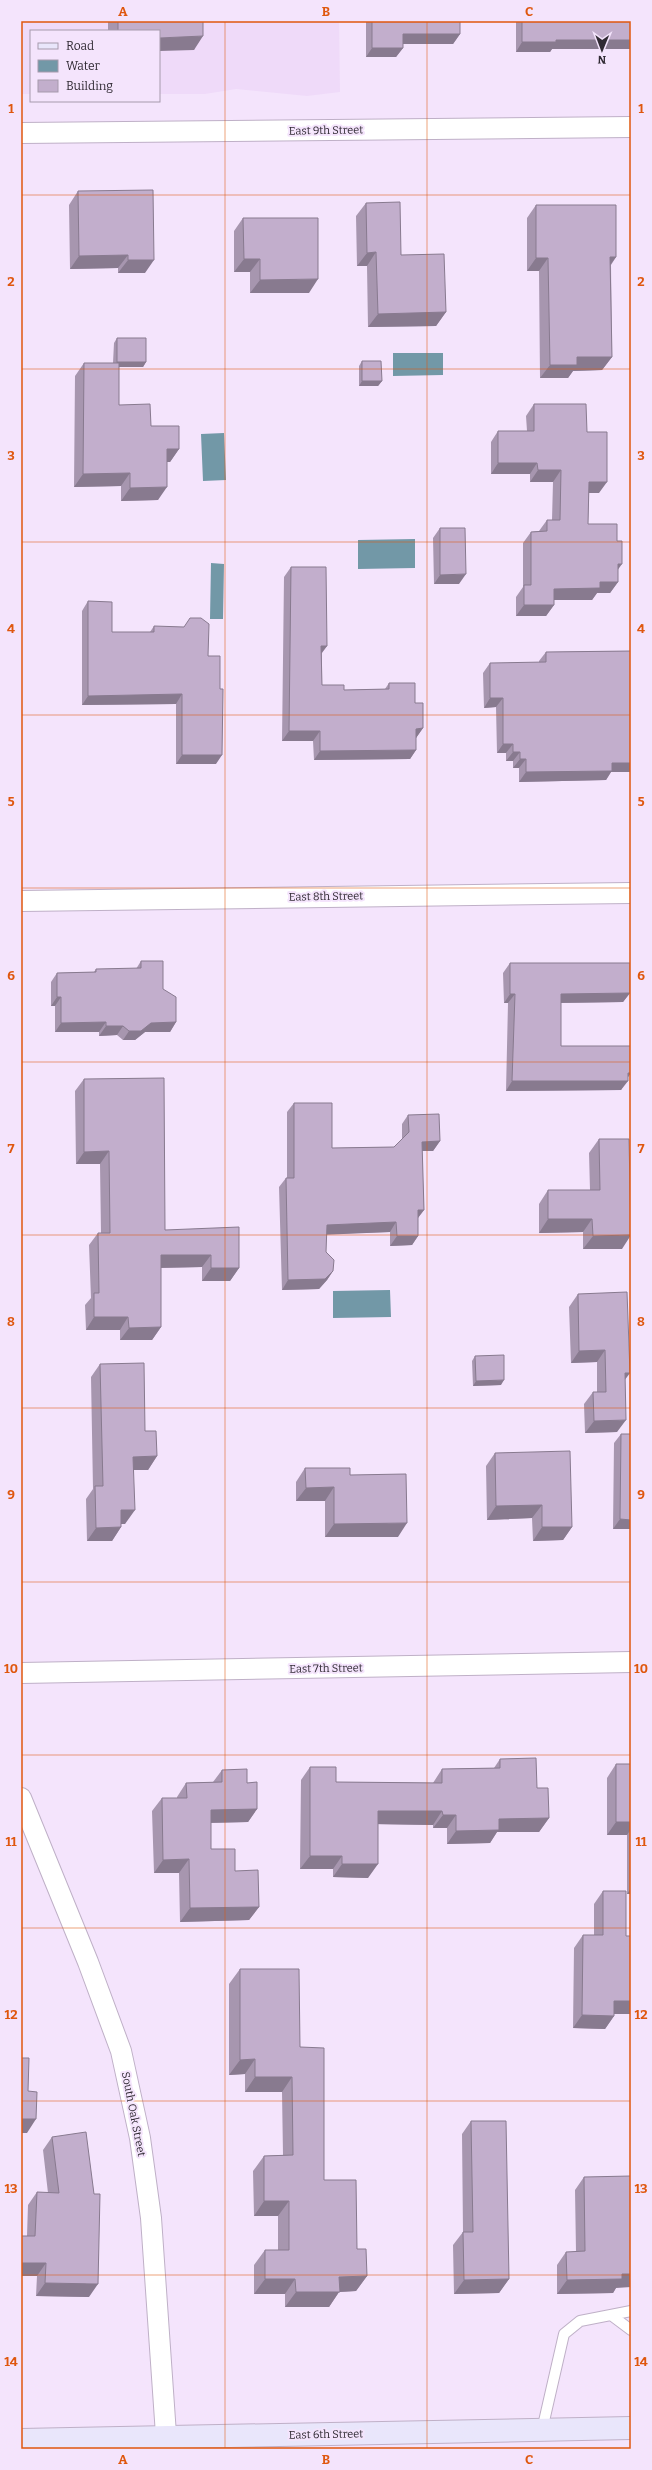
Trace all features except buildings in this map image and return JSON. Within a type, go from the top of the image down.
[{"type":"street","name":"East 9th Street","points":[[21,133],[631,127]]},
{"type":"street","name":"East 8th Street","points":[[21,901],[631,893]]},
{"type":"street","name":"East 7th Street","points":[[21,1673],[631,1662]]},
{"type":"street","name":"South Oak Street","points":[[21,1798],[85,1955],[121,2051],[140,2138],[151,2218],[166,2443]]},
{"type":"street","name":"East 6th Street","points":[[21,2440],[166,2443],[631,2428]]},
{"type":"lane","points":[[542,2430],[564,2334],[580,2321],[631,2312]]},
{"type":"lane","points":[[611,2315],[631,2330]]},
{"type":"shaded area","points":[[21,21],[339,21],[340,92],[307,96],[236,89],[205,94],[160,94],[160,30],[30,30],[30,94],[21,94]]},
{"type":"water","points":[[393,353],[443,353],[443,375],[393,376]]},
{"type":"water","points":[[224,433],[226,480],[203,481],[201,434]]},
{"type":"water","points":[[415,539],[415,568],[358,569],[358,540]]},
{"type":"water","points":[[211,563],[224,564],[223,619],[210,619]]},
{"type":"water","points":[[390,1290],[391,1317],[333,1318],[333,1291]]}]
